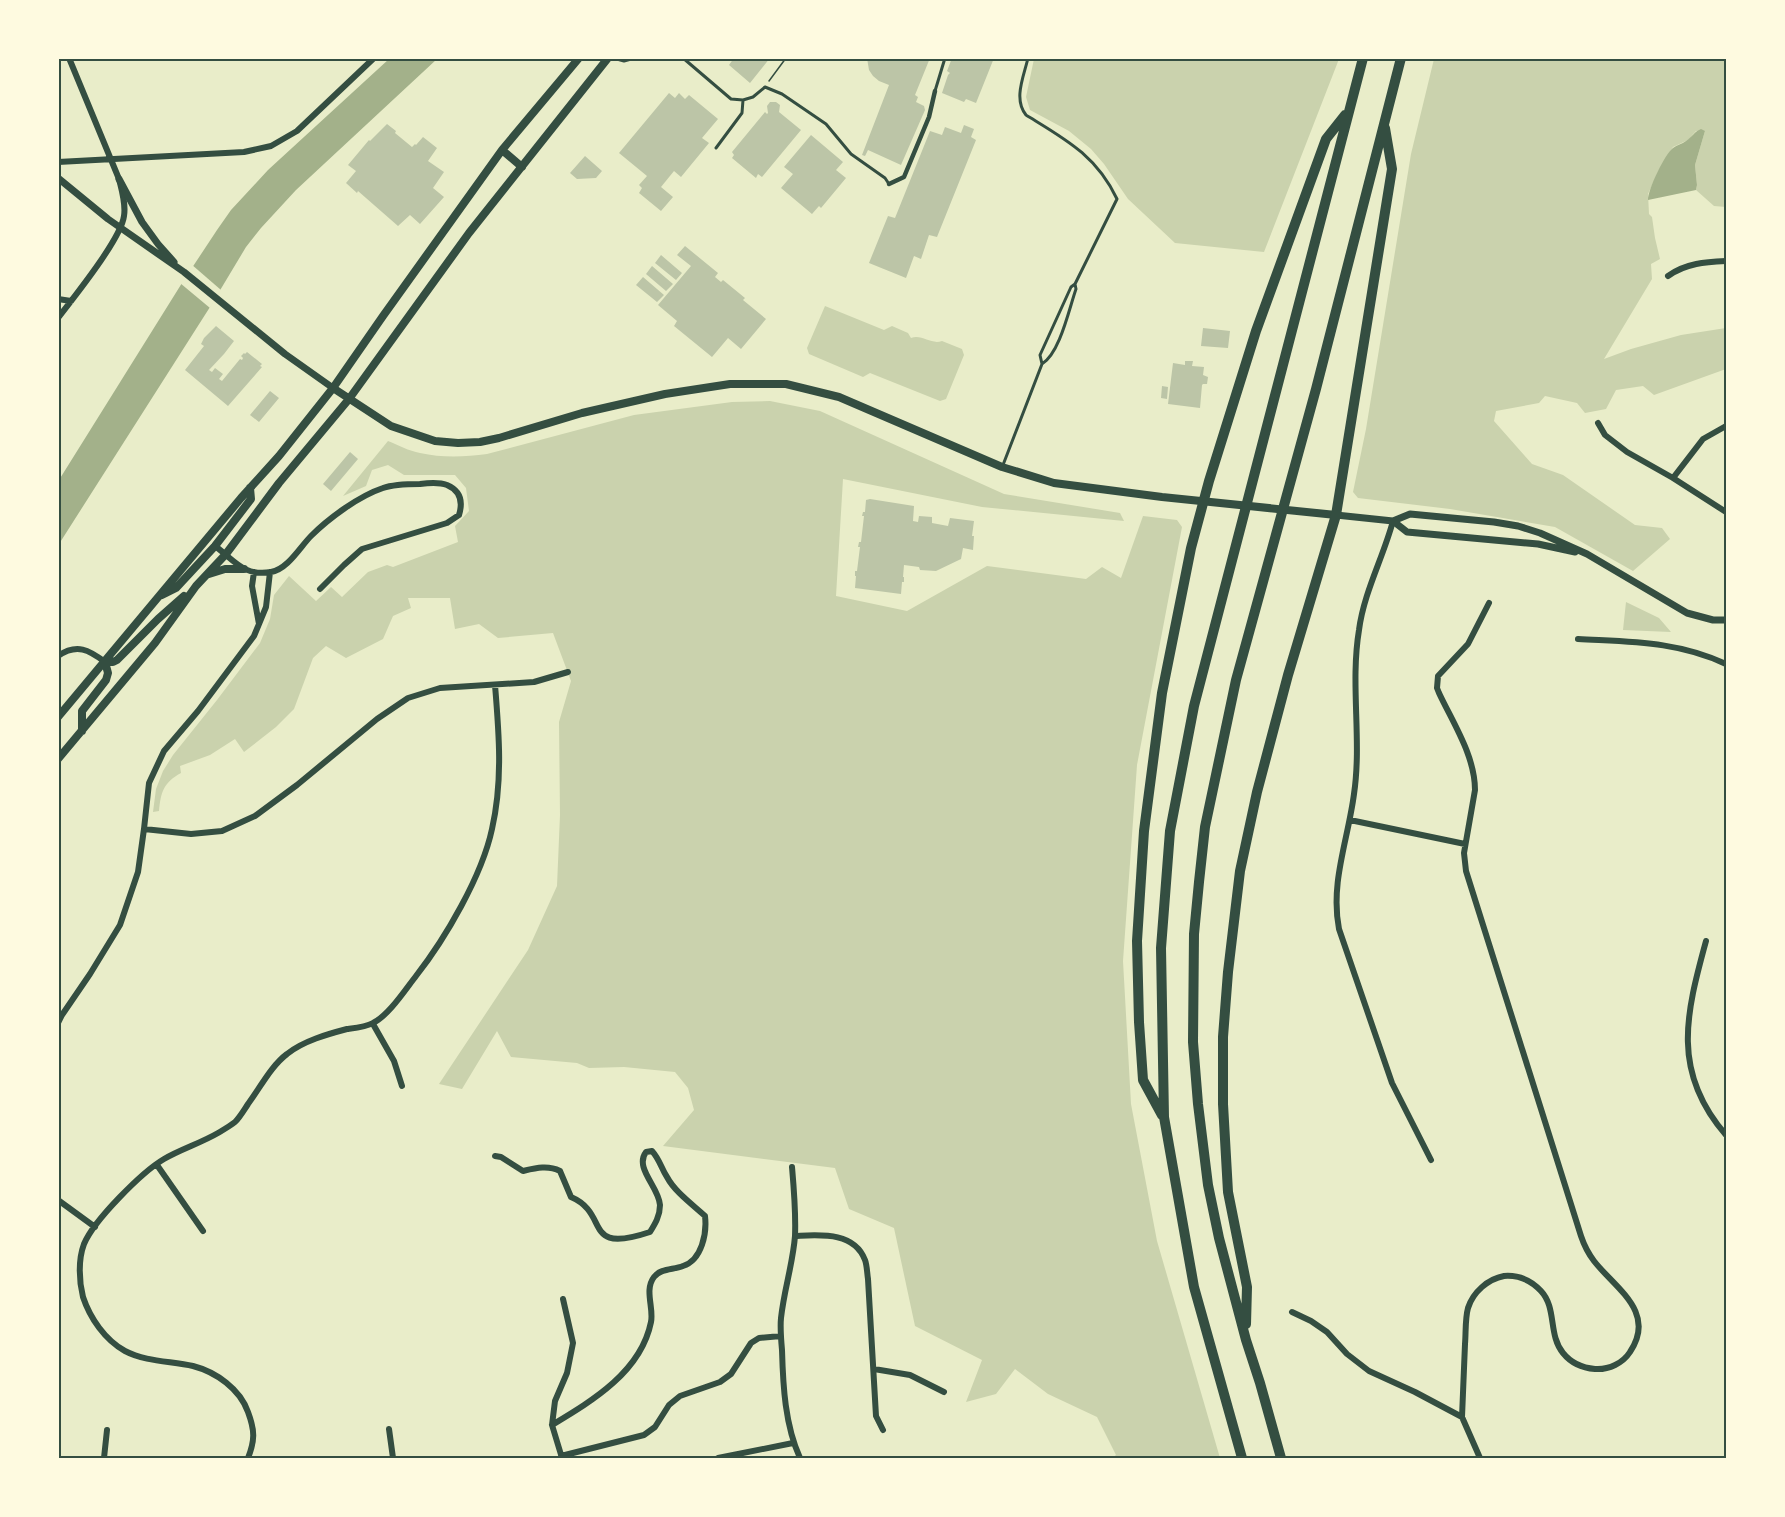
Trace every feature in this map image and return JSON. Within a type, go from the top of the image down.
[{"type":"highway","points":[[1242,1458],[1194,1287],[1164,1117],[1161,948],[1170,831],[1194,706],[1363,58]]},
{"type":"highway","points":[[1281,1458],[1246,1340],[1208,1185],[1193,1042],[1194,934],[1205,827],[1236,680],[1316,389],[1401,58]]},
{"type":"highway","points":[[1164,1117],[1143,1080],[1138,1022],[1137,941],[1144,831],[1162,693],[1191,548],[1203,501],[1256,331],[1326,139],[1349,111]]},
{"type":"highway","points":[[1246,1340],[1246,1287],[1228,1192],[1223,1104],[1223,1037],[1228,972],[1240,871],[1257,792],[1288,675],[1336,514],[1392,169],[1384,122]]},
{"type":"main road","points":[[58,717],[279,456],[333,388],[502,150],[579,58]]},
{"type":"main road","points":[[105,662],[117,660],[158,619],[196,586],[226,554],[279,483],[349,399],[469,233],[608,58]]},
{"type":"main road","points":[[502,150],[522,167]]},
{"type":"main road","points":[[333,388],[391,426],[435,441],[459,443],[500,438],[582,413],[665,394],[730,384],[786,384],[839,397],[1002,466],[1054,483],[1336,514]]},
{"type":"main road","points":[[159,596],[176,588],[215,546],[251,499],[250,488]]},
{"type":"main road","points":[[206,576],[217,570],[244,569]]},
{"type":"main road","points":[[58,759],[155,643],[196,586]]},
{"type":"main road","points":[[82,731],[82,711],[106,680],[108,673],[105,662]]},
{"type":"street","points":[[69,58],[110,160],[142,222],[158,244],[184,272]]},
{"type":"street","points":[[58,162],[244,152],[271,146],[297,131],[374,58]]},
{"type":"street","points":[[889,184],[904,177],[929,117],[935,91]]},
{"type":"street","points":[[58,178],[121,228],[184,272],[285,354],[333,388]]},
{"type":"street","points":[[58,318],[121,228],[124,207],[119,179]]},
{"type":"street","points":[[1668,276],[1690,265],[1726,261]]},
{"type":"street","points":[[58,299],[71,301]]},
{"type":"street","points":[[1598,423],[1605,435],[1627,452],[1726,512]]},
{"type":"street","points":[[1673,478],[1703,439],[1726,426]]},
{"type":"street","points":[[215,546],[244,569],[254,572],[270,572],[288,561],[311,536],[343,508],[384,488],[406,484],[443,484],[458,493],[462,503],[459,515],[447,523],[362,549],[320,590]]},
{"type":"street","points":[[1336,514],[1393,521],[1410,514],[1518,526],[1587,554],[1687,613],[1707,619],[1726,620]]},
{"type":"street","points":[[1393,521],[1407,532],[1538,544],[1587,554]]},
{"type":"street","points":[[1393,521],[1369,587],[1359,629],[1355,675],[1357,760],[1354,795],[1336,895],[1336,912],[1339,929],[1392,1083],[1431,1160]]},
{"type":"street","points":[[254,572],[252,586],[259,625]]},
{"type":"street","points":[[58,1023],[120,925],[138,872],[148,783],[164,751],[198,711],[254,636],[266,607],[270,572]]},
{"type":"street","points":[[1480,1458],[1461,1416],[1468,1308],[1479,1290],[1494,1279],[1503,1276],[1522,1278],[1539,1289],[1549,1303],[1558,1346],[1569,1359],[1586,1368],[1605,1368],[1621,1362],[1633,1348],[1639,1331],[1639,1322],[1633,1306],[1593,1260],[1581,1236],[1466,871],[1465,844],[1475,790],[1473,773],[1468,754],[1437,688],[1438,676],[1473,635],[1489,603]]},
{"type":"street","points":[[1578,639],[1664,644],[1688,649],[1726,664]]},
{"type":"street","points":[[58,656],[66,651],[78,649],[89,651],[105,662]]},
{"type":"street","points":[[144,829],[191,834],[222,831],[255,816],[377,719],[408,698],[440,688],[534,682],[568,672]]},
{"type":"street","points":[[248,1458],[254,1443],[252,1422],[244,1401],[225,1381],[195,1367],[152,1360],[125,1351],[106,1335],[89,1313],[82,1293],[79,1270],[84,1245],[100,1220],[129,1188],[163,1159],[217,1134],[237,1121],[273,1069],[288,1053],[310,1041],[342,1030],[373,1024],[394,1005],[426,963],[465,898],[492,830],[500,744],[495,685]]},
{"type":"street","points":[[1350,820],[1465,844]]},
{"type":"street","points":[[1706,941],[1690,1002],[1688,1052],[1698,1094],[1710,1115],[1726,1135]]},
{"type":"street","points":[[373,1024],[394,1061],[402,1086]]},
{"type":"street","points":[[495,1156],[501,1157],[523,1171],[552,1167],[560,1171],[571,1197],[581,1202],[604,1236],[614,1240],[650,1232],[658,1219],[660,1204],[642,1164],[642,1157],[646,1152],[652,1151],[660,1160],[667,1178],[705,1216],[703,1244],[693,1260],[684,1266],[668,1269],[655,1275],[649,1285],[652,1317],[649,1332],[639,1352],[623,1374],[593,1400],[552,1425]]},
{"type":"street","points":[[157,1165],[203,1231]]},
{"type":"street","points":[[792,1167],[796,1205],[795,1236],[781,1318],[781,1336],[786,1400],[793,1443],[800,1458]]},
{"type":"street","points":[[58,1200],[95,1227]]},
{"type":"street","points":[[795,1236],[835,1236],[848,1241],[857,1248],[865,1260],[876,1416],[883,1430]]},
{"type":"street","points":[[563,1299],[573,1342],[567,1373],[555,1401],[552,1425],[562,1457],[644,1435],[655,1427],[669,1405],[680,1396],[720,1382],[731,1374],[751,1343],[759,1338],[781,1336]]},
{"type":"street","points":[[1292,1312],[1327,1332],[1347,1354],[1369,1371],[1461,1416]]},
{"type":"street","points":[[874,1369],[910,1375],[944,1392]]},
{"type":"street","points":[[389,1429],[393,1458]]},
{"type":"street","points":[[104,1458],[107,1430]]},
{"type":"street","points":[[718,1458],[793,1443]]},
{"type":"lane","points":[[613,58],[624,61],[635,58]]},
{"type":"lane","points":[[683,58],[731,99],[743,100],[753,97],[765,87],[782,94],[826,124],[851,154],[885,178],[889,184]]},
{"type":"lane","points":[[935,91],[945,58]]},
{"type":"lane","points":[[1002,466],[1042,364],[1040,356],[1044,345],[1117,199],[1091,159],[1078,148],[1026,115],[1021,108],[1019,98],[1028,58]]},
{"type":"lane","points":[[716,148],[742,112],[743,100]]},
{"type":"lane","points":[[1042,364],[1049,360],[1060,337],[1076,289],[1075,284]]},
{"type":"path","points":[[765,87],[786,58]]},
{"type":"shaded area","points":[[1034,58],[1339,59],[1264,252],[1175,243],[1128,199],[1091,149],[1069,131],[1030,110],[1026,97]]},
{"type":"shaded area","points":[[389,59],[437,59],[296,190],[246,247],[59,544],[59,480],[217,230],[231,210],[268,170]]},
{"type":"shaded area","points":[[1434,59],[1726,59],[1726,207],[1714,206],[1696,190],[1695,165],[1705,131],[1696,131],[1688,140],[1673,147],[1648,194],[1649,214],[1652,217],[1660,259],[1651,264],[1652,279],[1604,359],[1681,335],[1726,328],[1726,369],[1654,395],[1643,386],[1616,390],[1606,409],[1585,413],[1577,403],[1545,396],[1539,403],[1496,411],[1494,421],[1532,464],[1563,475],[1635,525],[1662,528],[1670,539],[1633,571],[1555,527],[1450,509],[1358,498],[1353,492],[1366,429],[1411,154]]},
{"type":"shaded area","points":[[1701,129],[1705,131],[1695,165],[1696,190],[1648,200],[1654,180],[1670,152]]},
{"type":"shaded area","points":[[825,306],[884,330],[892,326],[908,333],[911,338],[942,341],[962,349],[964,355],[946,399],[940,401],[870,373],[863,377],[809,354],[807,348]]},
{"type":"shaded area","points":[[770,401],[820,411],[1004,494],[1120,513],[1124,521],[982,507],[843,479],[836,596],[907,611],[987,566],[1086,579],[1102,567],[1121,578],[1143,516],[1177,520],[1182,527],[1137,765],[1123,961],[1131,1104],[1157,1241],[1220,1458],[1112,1458],[1116,1455],[1097,1417],[1048,1394],[1015,1369],[996,1394],[966,1402],[982,1360],[915,1326],[894,1228],[849,1209],[835,1168],[663,1146],[694,1110],[688,1088],[675,1072],[624,1067],[589,1068],[577,1063],[511,1057],[497,1031],[462,1089],[439,1084],[528,950],[557,886],[560,815],[559,722],[571,681],[553,633],[498,638],[479,624],[455,629],[450,598],[408,598],[411,608],[393,616],[383,639],[346,658],[326,646],[313,658],[294,709],[276,727],[244,752],[235,739],[210,755],[180,766],[181,773],[170,780],[164,789],[159,811],[153,812],[156,789],[163,771],[260,643],[270,619],[274,595],[289,576],[316,601],[331,587],[342,597],[368,572],[387,565],[393,567],[458,542],[455,526],[469,511],[466,488],[455,475],[404,475],[388,465],[372,470],[366,486],[343,496],[388,441],[428,455],[479,455],[634,415],[732,402]]},
{"type":"shaded area","points":[[1626,602],[1659,618],[1671,632],[1623,630]]},
{"type":"pier","points":[[191,264],[221,290],[210,308],[180,283]]},
{"type":"building","points":[[734,58],[770,58],[750,83],[729,65]]},
{"type":"building","points":[[867,58],[930,58],[915,95],[918,97],[916,102],[924,106],[925,110],[901,165],[868,150],[865,156],[862,155],[889,85],[873,76],[869,70]]},
{"type":"building","points":[[952,58],[994,58],[976,103],[966,99],[964,102],[942,93],[950,73],[947,71]]},
{"type":"building","points":[[669,93],[675,98],[679,93],[685,99],[689,95],[718,119],[702,138],[709,143],[681,177],[674,171],[661,187],[673,197],[661,211],[639,193],[642,188],[639,185],[647,176],[619,153]]},
{"type":"building","points":[[770,102],[780,105],[779,112],[801,130],[762,177],[758,174],[756,178],[732,158],[734,155],[732,152],[765,112],[768,113],[767,106]]},
{"type":"building","points":[[387,124],[412,147],[423,137],[437,148],[428,161],[444,172],[433,188],[444,197],[420,224],[410,215],[398,226],[346,183],[356,171],[348,165],[369,140]]},
{"type":"building","points":[[964,125],[974,129],[971,137],[976,140],[937,237],[929,235],[921,259],[914,256],[906,278],[869,263],[888,216],[895,218],[930,131],[942,135],[945,127],[961,133]]},
{"type":"building","points":[[811,135],[843,162],[836,170],[846,178],[821,208],[819,206],[812,214],[781,188],[793,174],[784,167]]},
{"type":"building","points":[[585,156],[602,171],[596,178],[577,179],[570,173]]},
{"type":"building","points":[[685,246],[718,273],[715,277],[721,282],[723,280],[745,298],[743,300],[766,319],[741,349],[728,338],[712,357],[674,326],[677,321],[658,305],[691,266],[677,255]]},
{"type":"building","points":[[661,255],[682,273],[676,280],[655,263]]},
{"type":"building","points":[[652,266],[673,284],[666,291],[646,274]]},
{"type":"building","points":[[643,277],[664,295],[657,302],[636,285]]},
{"type":"building","points":[[216,326],[234,341],[209,370],[212,372],[215,368],[223,374],[219,379],[222,381],[240,359],[242,360],[241,356],[244,353],[247,352],[262,364],[260,366],[262,367],[228,406],[185,370],[204,346],[201,344],[204,338]]},
{"type":"building","points":[[1203,328],[1230,331],[1228,348],[1201,346]]},
{"type":"building","points":[[1185,361],[1193,361],[1192,366],[1204,367],[1203,375],[1208,377],[1207,384],[1202,385],[1200,408],[1168,404],[1173,363],[1185,365]]},
{"type":"building","points":[[1162,386],[1168,387],[1167,399],[1161,398]]},
{"type":"building","points":[[270,391],[279,398],[259,422],[250,415]]},
{"type":"building","points":[[350,452],[358,459],[331,491],[323,484]]},
{"type":"building","points":[[866,500],[914,506],[913,521],[918,522],[919,516],[932,517],[932,523],[948,526],[950,518],[974,521],[973,550],[963,548],[961,559],[936,571],[920,570],[919,567],[904,565],[901,594],[855,588],[855,571],[857,571],[860,547],[858,547],[861,542],[864,516],[862,516],[865,512]]}]
